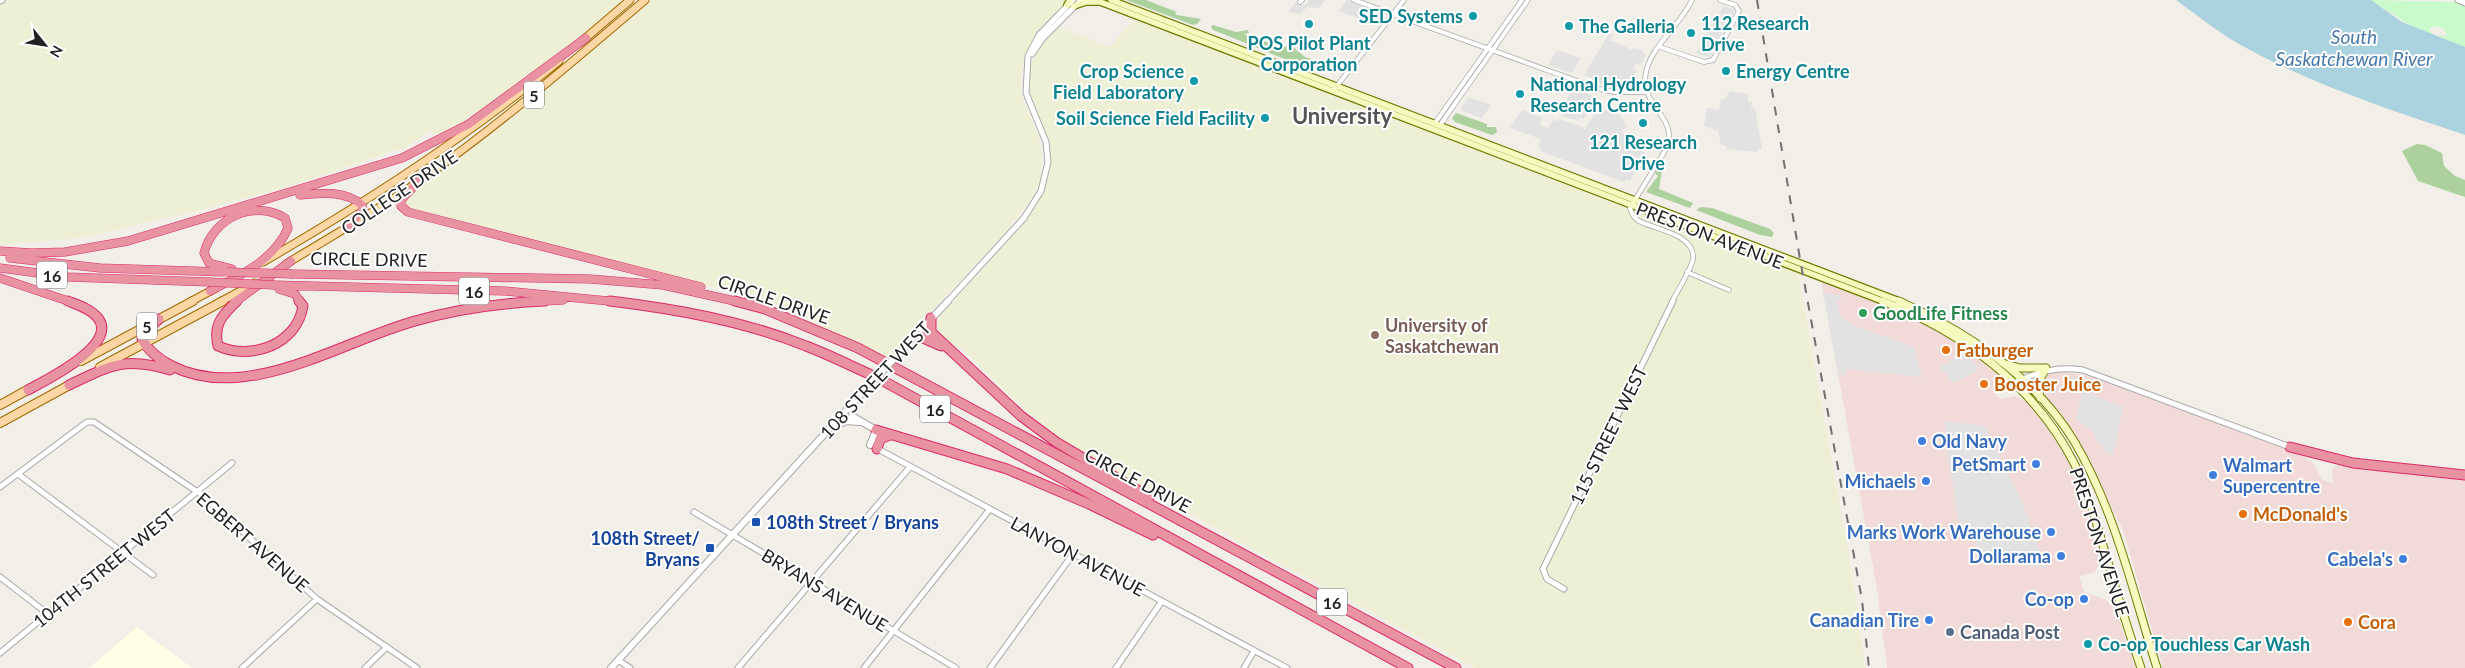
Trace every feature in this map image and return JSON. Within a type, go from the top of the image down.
[{"type":"highway","points":[[0,251],[46,253],[110,245],[149,236],[242,206],[364,173],[438,143],[484,115],[586,38]]},
{"type":"highway","points":[[418,182],[406,192],[400,203],[405,210],[412,213],[686,282],[741,299],[765,309]]},
{"type":"highway","points":[[242,206],[316,194],[344,196],[355,199],[361,204],[362,210],[348,227]]},
{"type":"highway","points":[[210,287],[258,262],[276,248],[287,234],[288,228],[285,218],[272,211],[257,210],[237,215],[218,227],[206,241],[204,253],[210,263],[230,270]]},
{"type":"highway","name":"CIRCLE DRIVE","points":[[0,256],[100,268],[230,270],[252,273],[292,274],[590,279],[679,288],[765,309],[858,348],[1456,668]]},
{"type":"highway","points":[[271,286],[291,291],[301,301],[303,311],[291,332],[271,346],[252,352],[232,352],[218,346],[214,334],[215,328],[225,312],[290,261]]},
{"type":"highway","name":"16","points":[[0,268],[68,277],[210,287],[256,284],[271,286]]},
{"type":"highway","points":[[0,278],[81,307],[94,314],[100,324],[100,334],[90,348],[66,367],[28,390]]},
{"type":"highway","name":"CIRCLE DRIVE","points":[[271,286],[559,294],[602,298],[674,308],[791,340],[842,359],[1408,668]]},
{"type":"highway","points":[[69,385],[110,367],[133,362],[146,363],[210,379],[233,379],[296,363],[402,324],[460,309],[497,304],[570,300],[674,308]]},
{"type":"highway","points":[[931,318],[931,332],[1021,416],[1056,442],[1180,516],[1208,536]]},
{"type":"highway","points":[[159,319],[143,332],[144,343],[159,359],[183,373]]},
{"type":"highway","points":[[916,335],[953,351]]},
{"type":"highway","points":[[876,430],[1006,469],[1089,504],[1156,537],[1180,545]]},
{"type":"highway","points":[[874,447],[883,437],[890,435]]},
{"type":"highway","points":[[2290,447],[2353,463],[2465,475]]},
{"type":"main road","name":"COLLEGE DRIVE","points":[[0,405],[159,319],[210,287],[361,204],[468,134],[521,93],[630,0]]},
{"type":"main road","name":"COLLEGE DRIVE","points":[[0,423],[290,261],[348,227],[418,182],[533,96],[645,0]]},
{"type":"main road","name":"PRESTON AVENUE","points":[[1111,0],[1335,89],[1386,112],[1633,201],[1914,307],[1962,333],[2000,361],[2046,418],[2067,449],[2078,470],[2141,668]]},
{"type":"main road","points":[[1071,3],[1098,1]]},
{"type":"main road","name":"PRESTON AVENUE","points":[[1098,1],[1335,89],[1438,124],[1907,311],[1965,343],[2041,400],[2073,441],[2097,488],[2115,537],[2157,668]]},
{"type":"main road","points":[[1386,112],[1432,126],[1438,124]]},
{"type":"main road","points":[[2000,361],[2020,368],[2046,368],[2038,383],[2041,400]]},
{"type":"street","name":"108 STREET WEST","points":[[611,668],[1024,218],[1041,191],[1047,174],[1048,155],[1044,136],[1026,93],[1025,75],[1029,58],[1071,3],[1081,0]]},
{"type":"street","points":[[1354,0],[1490,51],[1603,90],[1647,92]]},
{"type":"street","points":[[1335,89],[1404,0]]},
{"type":"street","points":[[1438,124],[1470,83],[1522,0]]},
{"type":"street","points":[[1438,124],[1465,81],[1528,0]]},
{"type":"street","points":[[1633,201],[1668,146],[1671,136],[1669,125],[1653,105],[1647,92],[1646,70],[1660,47],[1688,10],[1692,0]]},
{"type":"street","points":[[1660,47],[1702,62],[1713,60],[1739,11],[1735,5],[1720,0]]},
{"type":"street","points":[[2458,0],[2465,3]]},
{"type":"street","points":[[1465,81],[1470,83]]},
{"type":"street","name":"115 STREET WEST","points":[[1564,589],[1546,578],[1543,574],[1543,569],[1688,272],[1693,256],[1688,244],[1675,235],[1632,216],[1630,208],[1633,201]]},
{"type":"street","points":[[1688,272],[1729,290]]},
{"type":"street","points":[[2018,382],[2046,368],[2070,367],[2091,372],[2290,447]]},
{"type":"street","points":[[855,401],[851,412],[852,416],[876,430],[874,447]]},
{"type":"street","points":[[830,428],[846,421],[860,422]]},
{"type":"street","name":"EGBERT AVENUE","points":[[18,474],[87,422],[94,422],[197,492],[317,599],[417,668]]},
{"type":"street","name":"LANYON AVENUE","points":[[874,447],[1286,668]]},
{"type":"street","name":"104TH STREET WEST","points":[[0,653],[232,463]]},
{"type":"street","points":[[738,668],[910,467]]},
{"type":"street","points":[[0,487],[18,474],[125,552],[153,575]]},
{"type":"street","points":[[864,668],[990,509]]},
{"type":"street","name":"BRYANS AVENUE","points":[[694,512],[956,668]]},
{"type":"street","points":[[990,668],[1073,554]]},
{"type":"street","points":[[0,577],[48,614]]},
{"type":"street","points":[[242,668],[317,599]]},
{"type":"street","points":[[1116,668],[1162,601]]},
{"type":"street","points":[[366,668],[387,647]]},
{"type":"street","points":[[1244,668],[1254,651]]},
{"type":"street","points":[[618,660],[630,668]]},
{"type":"shaded area","points":[[6,0],[626,0],[526,83],[443,137],[430,131],[408,146],[287,187],[197,211],[80,238],[0,245],[0,4]]},
{"type":"shaded area","points":[[650,0],[1067,0],[1031,43],[1021,71],[1021,94],[1039,139],[1042,156],[1041,176],[1034,195],[1005,233],[886,359],[811,321],[750,297],[405,206],[404,201],[416,189],[461,158],[532,102]]},
{"type":"shaded area","points":[[1309,0],[1325,0],[1319,8],[1307,7],[1300,15],[1288,11],[1296,2],[1305,5]]},
{"type":"shaded area","points":[[1347,0],[1364,5],[1370,11],[1363,20],[1338,11]]},
{"type":"shaded area","points":[[1723,6],[1735,10],[1709,57],[1696,53]]},
{"type":"shaded area","points":[[1138,17],[1798,271],[1856,596],[1865,668],[1476,668],[1262,554],[1070,446],[1053,434],[1019,404],[967,353],[941,336],[938,333],[937,326],[941,315],[1019,229],[1038,203],[1045,189],[1051,167],[1050,145],[1032,101],[1028,81],[1030,67],[1038,46],[1057,26],[1109,47]]},
{"type":"shaded area","points":[[1609,34],[1613,35],[1609,42],[1615,42],[1632,50],[1633,48],[1644,51],[1643,53],[1646,55],[1640,65],[1636,64],[1633,69],[1637,70],[1627,87],[1617,87],[1616,89],[1591,80],[1592,78],[1584,75]]},
{"type":"shaded area","points":[[1557,50],[1581,58],[1572,73],[1548,65]]},
{"type":"shaded area","points":[[1578,90],[1594,96],[1594,102],[1584,119],[1580,118],[1578,121],[1562,116],[1564,113],[1559,111],[1571,92],[1575,93]]},
{"type":"shaded area","points":[[1730,91],[1748,94],[1748,101],[1752,102],[1751,108],[1755,108],[1762,149],[1758,149],[1758,152],[1727,149],[1726,146],[1721,145],[1718,131],[1704,126],[1707,108],[1719,110],[1721,99],[1725,99]]},
{"type":"shaded area","points":[[1469,97],[1491,105],[1482,118],[1460,110]]},
{"type":"shaded area","points":[[1608,109],[1612,114],[1619,114],[1628,128],[1621,130],[1632,146],[1646,154],[1630,181],[1626,180],[1624,182],[1540,151],[1542,148],[1538,146],[1541,139],[1510,128],[1522,110],[1543,118],[1539,125],[1548,128],[1553,120],[1558,121],[1559,119],[1583,127],[1584,130],[1596,112]]},
{"type":"shaded area","points":[[1821,280],[1882,303],[1924,322],[1958,341],[2002,377],[2002,383],[1992,391],[2001,399],[2016,396],[2031,404],[2066,450],[2083,493],[2100,565],[2094,573],[2079,576],[2084,592],[2105,599],[2116,611],[2136,668],[1887,668],[1877,589]]},
{"type":"shaded area","points":[[1823,292],[1842,296],[1838,302],[1840,317],[1852,325],[1914,347],[1922,377],[1846,369],[1846,375],[1838,374]]},
{"type":"shaded area","points":[[1956,352],[1966,355],[1980,367],[1976,368],[1978,371],[1953,383],[1940,367],[1958,356]]},
{"type":"shaded area","points":[[2061,371],[2099,378],[2299,454],[2313,463],[2322,480],[2333,483],[2332,468],[2339,465],[2465,477],[2465,668],[2163,668],[2123,530],[2084,454],[2043,396],[2040,388],[2043,376],[2051,372]]},
{"type":"shaded area","points":[[2083,387],[2089,389],[2093,395],[2123,407],[2113,455],[2103,451],[2104,447],[2100,445],[2094,436],[2094,432],[2076,420]]},
{"type":"shaded area","points":[[1944,421],[1985,426],[2022,502],[2046,568],[1981,560],[1974,535],[1961,534]]},
{"type":"shaded area","points":[[137,627],[192,668],[89,668]]},
{"type":"green space","points":[[1126,0],[1146,0],[1177,12],[1175,13],[1177,15],[1201,19],[1197,24],[1193,25]]},
{"type":"green space","points":[[2371,0],[2457,2],[2465,6],[2465,50],[2438,35],[2448,36],[2443,28],[2433,26],[2429,29],[2432,33],[2421,32]]},
{"type":"green space","points":[[1213,25],[1236,32],[1248,30],[1249,33],[1244,34],[1294,48],[1305,57],[1315,60],[1318,65],[1311,68],[1287,60],[1213,30],[1211,27]]},
{"type":"green space","points":[[1456,113],[1487,124],[1487,127],[1496,127],[1497,132],[1493,135],[1455,122],[1452,118]]},
{"type":"green space","points":[[2417,144],[2425,145],[2442,153],[2444,166],[2455,176],[2465,180],[2465,197],[2418,181],[2402,151]]},
{"type":"green space","points":[[1658,169],[1662,170],[1659,189],[1693,203],[1690,208],[1646,192],[1658,176],[1655,173]]},
{"type":"green space","points":[[1701,207],[1712,208],[1770,229],[1774,233],[1772,237],[1760,235],[1696,210]]},
{"type":"water","name":"South Saskatchewan River","points":[[2176,0],[2371,0],[2402,22],[2465,47],[2465,135],[2350,95],[2293,71],[2231,39]]},
{"type":"railway","points":[[1757,0],[1800,259],[1862,600],[1869,668]]},
{"type":"place","name":"SED Systems","points":[[1473,16]]},
{"type":"place","name":"POS Pilot Plant Corporation","points":[[1309,24]]},
{"type":"place","name":"The Galleria","points":[[1569,26]]},
{"type":"place","name":"112 Research Drive","points":[[1691,33]]},
{"type":"place","name":"Energy Centre","points":[[1726,71]]},
{"type":"place","name":"Crop Science Field Laboratory","points":[[1194,81]]},
{"type":"place","name":"National Hydrology Research Centre","points":[[1520,94]]},
{"type":"place","name":"Soil Science Field Facility","points":[[1265,118]]},
{"type":"place","name":"121 Research Drive","points":[[1643,123]]},
{"type":"place","name":"GoodLife Fitness","points":[[1863,313]]},
{"type":"place","name":"University of Saskatchewan","points":[[1375,335]]},
{"type":"place","name":"Fatburger","points":[[1946,350]]},
{"type":"place","name":"Booster Juice","points":[[1984,384]]},
{"type":"place","name":"Old Navy","points":[[1922,441]]},
{"type":"place","name":"PetSmart","points":[[2036,464]]},
{"type":"place","name":"Walmart Supercentre","points":[[2213,475]]},
{"type":"place","name":"Michaels","points":[[1926,481]]},
{"type":"place","name":"McDonald's","points":[[2243,514]]},
{"type":"place","name":"108th Street / Bryans","points":[[756,522]]},
{"type":"place","name":"Marks Work Warehouse","points":[[2051,532]]},
{"type":"place","name":"108th Street/ Bryans","points":[[710,548]]},
{"type":"place","name":"Dollarama","points":[[2061,556]]},
{"type":"place","name":"Cabela's","points":[[2403,559]]},
{"type":"place","name":"Co-op","points":[[2084,599]]},
{"type":"place","name":"Canadian Tire","points":[[1929,620]]},
{"type":"place","name":"Cora","points":[[2348,622]]},
{"type":"place","name":"Canada Post","points":[[1950,632]]},
{"type":"place","name":"Co-op Touchless Car Wash","points":[[2088,644]]},
{"type":"district","name":"University","points":[[1342,115]]}]
